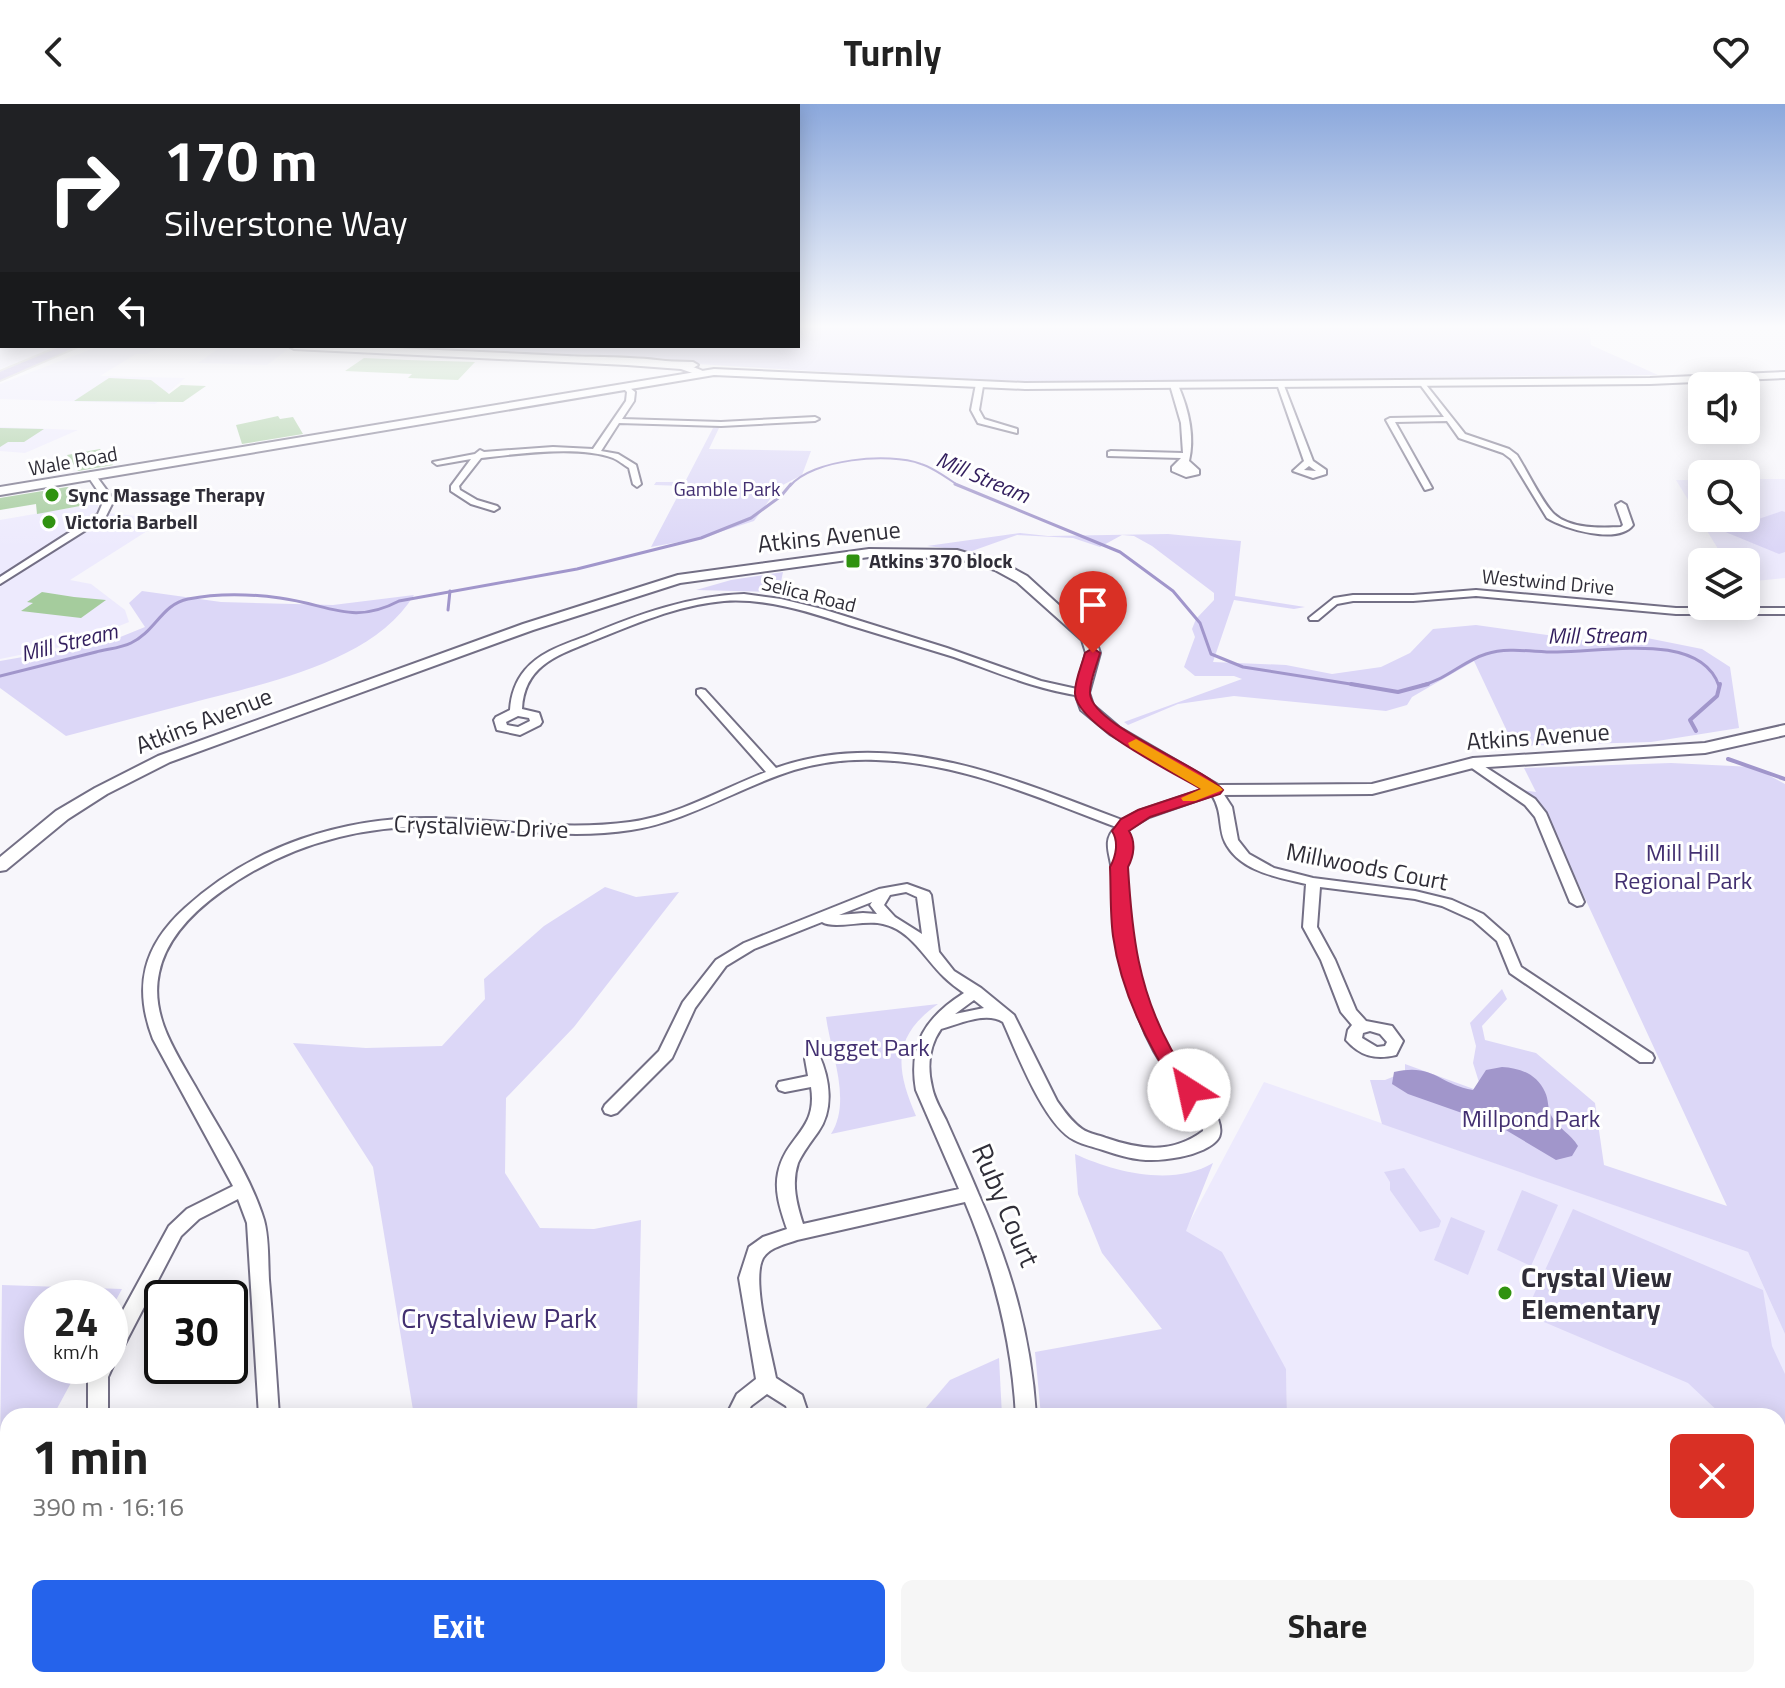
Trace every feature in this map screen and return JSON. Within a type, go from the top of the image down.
[{"type":"main road","name":"Wale Road","points":[[0,492],[537,401]]},
{"type":"street","points":[[596,452],[629,401]]},
{"type":"street","points":[[977,401],[975,410],[981,421],[1014,431]]},
{"type":"street","points":[[1111,454],[1186,459],[1179,401]]},
{"type":"street","points":[[1286,401],[1309,462]]},
{"type":"street","points":[[1435,401],[1462,436],[1493,445],[1514,457],[1550,516],[1557,521],[1603,531],[1624,530],[1628,525],[1621,505]]},
{"type":"street","points":[[618,421],[721,424],[815,419]]},
{"type":"street","points":[[1428,488],[1390,420],[1447,419]]},
{"type":"street","points":[[437,462],[515,450],[596,452],[620,457],[633,465],[639,476],[637,484]]},
{"type":"street","points":[[480,453],[455,486],[456,491],[474,502],[494,508]]},
{"type":"street","points":[[0,581],[102,516],[109,500],[92,476]]},
{"type":"street","name":"Atkins Avenue","points":[[0,866],[62,815],[164,759],[528,627],[689,577],[893,551],[957,554],[985,561],[1022,579],[1088,638],[1093,653],[1082,693]]},
{"type":"street","name":"Westwind Drive","points":[[1314,618],[1334,601],[1458,593],[1519,595],[1676,611],[1785,611]]},
{"type":"street","name":"Selica Road","points":[[516,712],[517,692],[524,676],[558,650],[644,617],[681,606],[727,598],[787,603],[964,657],[1017,677],[1082,693]]},
{"type":"street","points":[[701,692],[774,773]]},
{"type":"street","points":[[1082,693],[1086,707],[1101,721],[1215,790]]},
{"type":"street","name":"Atkins Avenue","points":[[1215,790],[1372,789],[1473,763],[1705,748],[1785,730]]},
{"type":"street","name":"Crystalview Drive","points":[[268,1408],[256,1223],[243,1189],[149,1014],[147,993],[158,951],[176,925],[222,883],[279,852],[348,830],[391,823],[433,822],[595,831],[676,815],[774,773],[821,760],[853,757],[909,758],[964,769],[1122,828]]},
{"type":"street","points":[[1473,763],[1514,788],[1536,809],[1577,902]]},
{"type":"street","points":[[885,892],[877,905],[890,920],[912,933],[949,974],[1002,1013],[1019,1035],[1050,1103],[1078,1135],[1134,1154],[1161,1154],[1193,1148],[1212,1134],[1211,1122],[1162,1051],[1139,1002],[1122,935],[1119,867],[1124,858],[1122,828],[1144,814],[1215,790]]},
{"type":"street","name":"Millwoods Court","points":[[1215,790],[1226,807],[1231,841],[1244,857],[1269,871],[1313,882],[1415,895],[1447,903],[1478,917],[1503,939],[1515,970],[1646,1058]]},
{"type":"street","points":[[1313,882],[1310,927],[1349,1012],[1362,1026]]},
{"type":"street","points":[[611,1109],[666,1054],[688,1006],[721,963],[749,946],[885,892],[907,888],[924,895],[932,953]]},
{"type":"street","points":[[804,925],[843,918],[890,920]]},
{"type":"street","name":"Ruby Court","points":[[976,992],[950,1008],[936,1025],[921,1052],[919,1072],[1001,1265],[1021,1345],[1025,1408]]},
{"type":"street","points":[[936,1025],[978,1013],[1002,1013]]},
{"type":"street","points":[[797,1233],[785,1192],[786,1172],[792,1155],[814,1126],[821,1108],[813,1059]]},
{"type":"street","points":[[785,1086],[816,1080]]},
{"type":"street","points":[[128,1319],[175,1231],[193,1214],[243,1189]]},
{"type":"street","points":[[797,1408],[795,1401],[767,1383],[748,1278],[756,1252],[769,1242],[797,1233],[969,1194]]},
{"type":"street","points":[[740,1408],[744,1400],[767,1383]]},
{"type":"street","points":[[98,1384],[98,1408]]},
{"type":"shaded area","points":[[60,401],[159,401],[155,404]]},
{"type":"shaded area","points":[[0,427],[78,430],[25,453],[0,451]]},
{"type":"shaded area","points":[[1760,479],[1785,479],[1785,578],[1760,581],[1760,548],[1717,548],[1708,532],[1760,532]]},
{"type":"shaded area","points":[[1676,480],[1688,480],[1688,500]]},
{"type":"shaded area","points":[[98,503],[98,512],[166,519],[70,580],[91,584],[125,610],[129,622],[74,644],[0,659],[0,520]]},
{"type":"shaded area","points":[[1502,1067],[1527,1073],[1542,1086],[1552,1117],[1578,1146],[1572,1156],[1556,1160],[1499,1126],[1408,1094],[1392,1084],[1394,1072],[1418,1070],[1473,1090],[1486,1070]]},
{"type":"shaded area","name":"Crystal View Elementary","points":[[1264,1082],[1748,1252],[1785,1334],[1785,1408],[1287,1408],[1286,1369],[1185,1231]]},
{"type":"green space","name":"Gamble Park","points":[[713,428],[719,428],[709,449],[811,451],[802,475],[779,487],[754,521],[701,538],[651,547],[683,486],[654,485],[656,482],[685,482]]},
{"type":"green space","points":[[1785,512],[1785,552],[1779,554],[1725,532],[1760,532],[1760,518]]},
{"type":"green space","points":[[1020,533],[1048,536],[1168,534],[1241,541],[1235,596],[1305,607],[1294,609],[1234,600],[1213,662],[1286,665],[1332,674],[1381,667],[1410,653],[1433,629],[1476,625],[1590,641],[1642,637],[1702,649],[1730,667],[1739,728],[1651,742],[1514,746],[1474,661],[1412,697],[1407,705],[1386,711],[1234,696],[1178,704],[1128,725],[1124,722],[1242,679],[1234,676],[1195,676],[1184,667],[1195,637],[1192,629],[1196,619],[1214,600],[1214,593],[1134,536],[1122,535],[1100,547],[1073,538],[1017,535],[972,551],[927,546]]},
{"type":"green space","points":[[783,572],[779,592],[696,590],[731,580]]},
{"type":"green space","points":[[142,591],[221,602],[333,605],[414,595],[396,618],[372,638],[314,667],[250,688],[66,736],[0,688],[0,661],[108,642],[145,627],[129,603]]},
{"type":"green space","name":"Mill Hill Regional Park","points":[[1671,763],[1753,767],[1785,784],[1785,1334],[1748,1252],[1382,1124],[1370,1080],[1385,1080],[1405,1072],[1405,1064],[1482,1092],[1473,1063],[1476,1046],[1470,1023],[1502,989],[1507,999],[1482,1026],[1485,1040],[1536,1053],[1595,1103],[1604,1165],[1727,1206],[1547,816],[1523,790],[1536,792],[1524,768]]},
{"type":"green space","name":"Crystalview Park","points":[[605,887],[636,897],[679,892],[574,1027],[506,1098],[505,1173],[540,1228],[594,1229],[641,1220],[637,1408],[413,1408],[373,1167],[293,1043],[366,1048],[442,1046],[485,999],[484,979],[544,926]]},
{"type":"green space","name":"Nugget Park","points":[[938,1004],[912,1029],[902,1055],[904,1083],[916,1116],[831,1134],[840,1107],[840,1092],[826,1017]]},
{"type":"green space","points":[[1075,1154],[1107,1166],[1144,1174],[1180,1174],[1213,1163],[1186,1231],[1222,1252],[1286,1369],[1287,1408],[1040,1408],[1035,1352],[1162,1329],[1102,1253],[1078,1194]]},
{"type":"green space","points":[[1404,1168],[1441,1221],[1439,1227],[1420,1232],[1390,1190],[1390,1182],[1384,1172]]},
{"type":"green space","points":[[1522,1190],[1558,1205],[1531,1266],[1497,1250]]},
{"type":"green space","points":[[1573,1209],[1763,1290],[1772,1346],[1785,1374],[1785,1408],[1715,1408],[1688,1383],[1525,1314]]},
{"type":"green space","points":[[1451,1217],[1485,1231],[1468,1275],[1434,1260]]},
{"type":"green space","points":[[2,1285],[24,1286],[24,1384],[70,1384],[57,1408],[1,1408]]},
{"type":"green space","points":[[999,1358],[1002,1408],[926,1408],[950,1380]]},
{"type":"building","points":[[74,401],[185,401],[183,402]]},
{"type":"building","points":[[278,416],[280,419],[293,417],[303,434],[242,444],[236,425]]},
{"type":"building","points":[[0,428],[44,429],[24,442],[8,442],[0,447]]},
{"type":"building","points":[[100,449],[113,465],[78,471],[67,455]]},
{"type":"building","points":[[76,488],[80,506],[37,514],[36,504],[0,510],[0,498]]},
{"type":"building","points":[[42,592],[106,600],[81,618],[21,611],[33,603],[27,602]]},
{"type":"waterway","name":"Mill Stream","points":[[790,486],[815,469],[871,459],[907,460],[921,464],[958,485]]},
{"type":"waterway","name":"Mill Stream","points":[[450,592],[577,569],[701,538],[751,518],[781,496],[791,484]]},
{"type":"waterway","name":"Mill Stream","points":[[958,485],[1120,552],[1173,591],[1200,623],[1211,654],[1243,667],[1359,685]]},
{"type":"waterway","name":"Mill Stream","points":[[0,676],[127,645],[146,632],[172,606],[188,599],[223,595],[258,596],[353,613],[450,592]]},
{"type":"waterway","points":[[448,610],[450,592]]},
{"type":"waterway","name":"Mill Stream","points":[[1420,686],[1494,652],[1622,648],[1671,651],[1692,657],[1708,669],[1719,686]]},
{"type":"waterway","name":"Mill Stream","points":[[1351,684],[1359,685]]},
{"type":"waterway","name":"Mill Stream","points":[[1359,685],[1398,692],[1428,684]]},
{"type":"waterway","name":"Mill Stream","points":[[1696,731],[1690,720],[1717,696],[1720,684]]},
{"type":"waterway","name":"Mill Stream","points":[[1728,759],[1785,779]]},
{"type":"slow traffic","points":[[1136,743],[1215,790],[1189,798]]},
{"type":"place","name":"Sync Massage Therapy","points":[[52,495]]},
{"type":"place","name":"Victoria Barbell","points":[[49,522]]},
{"type":"place","name":"Atkins 370 block","points":[[853,561]]},
{"type":"place","name":"Crystal View Elementary","points":[[1505,1293]]},
{"type":"route","points":[[1093,653],[1082,693],[1086,707],[1115,731],[1215,790],[1144,814],[1123,825],[1121,831],[1124,836],[1124,858],[1119,867],[1122,935],[1131,977],[1150,1028],[1189,1090]]},
{"type":"park label","name":"Millpond Park","points":[[1531,1119]]}]
